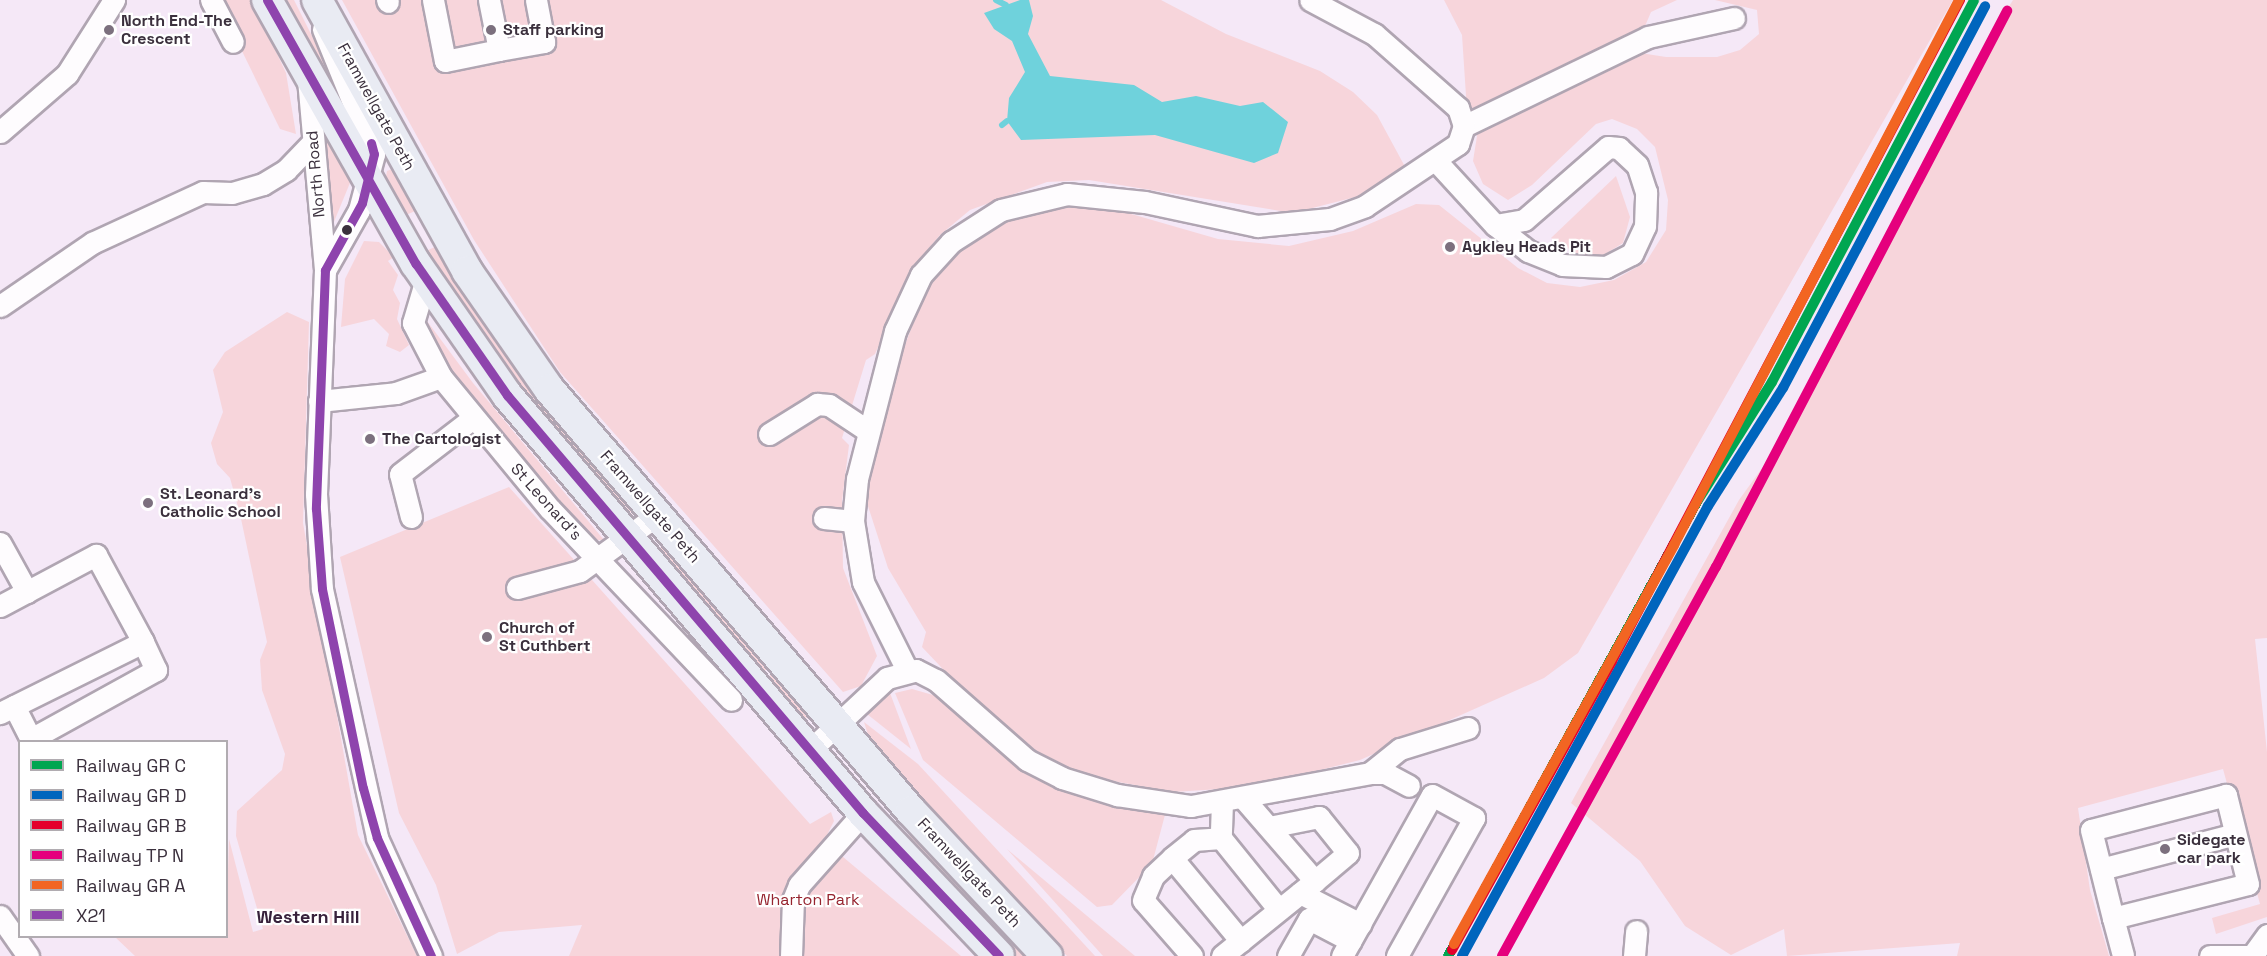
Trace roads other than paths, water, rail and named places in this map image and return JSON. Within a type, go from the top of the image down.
[{"type":"highway","points":[[267,0],[308,78],[426,279],[507,395],[809,751],[864,813],[999,956]]},
{"type":"highway","name":"Framwellgate Peth","points":[[319,4],[490,307],[549,389],[838,724],[1047,956]]},
{"type":"street","points":[[0,132],[67,75],[114,0]]},
{"type":"street","points":[[211,0],[233,42]]},
{"type":"street","points":[[433,0],[445,61],[544,42],[536,0]]},
{"type":"street","points":[[489,0],[499,51]]},
{"type":"street","points":[[907,670],[864,582],[853,520],[868,431],[895,331],[921,275],[951,242],[1001,210],[1067,194],[1094,194],[1223,221],[1288,227],[1357,210],[1437,162],[1458,144],[1464,126],[1458,108],[1374,34],[1310,0]]},
{"type":"street","name":"North Road","points":[[319,4],[334,67],[374,151],[368,182],[359,210],[325,270]]},
{"type":"street","points":[[1464,126],[1648,37],[1734,18]]},
{"type":"street","name":"North Road","points":[[308,78],[325,270],[316,509],[322,589],[356,755],[377,838],[431,956]]},
{"type":"street","points":[[0,306],[101,238],[203,192],[232,193],[263,184],[286,170],[312,142]]},
{"type":"street","points":[[1437,162],[1495,225],[1550,263],[1606,267],[1632,254],[1645,226],[1646,192],[1637,165],[1619,148],[1608,147],[1593,155],[1524,220],[1495,225]]},
{"type":"street","name":"St Leonard's","points":[[426,279],[413,323],[441,377],[473,418],[598,559],[646,606],[731,700]]},
{"type":"street","points":[[319,401],[396,393],[441,377]]},
{"type":"street","points":[[770,434],[817,404],[829,405],[868,431]]},
{"type":"street","points":[[411,517],[400,474],[473,418]]},
{"type":"street","points":[[517,588],[580,571],[657,515]]},
{"type":"street","points":[[824,518],[853,520]]},
{"type":"street","points":[[0,543],[27,592]]},
{"type":"street","points":[[0,606],[96,555],[143,642],[156,670],[31,739],[7,710],[143,642]]},
{"type":"street","points":[[646,606],[684,603]]},
{"type":"street","points":[[809,751],[887,678],[907,670],[936,680],[1000,739],[1062,778],[1117,795],[1191,806],[1244,799],[1370,773],[1385,773],[1409,786]]},
{"type":"street","points":[[1370,773],[1400,749],[1468,728]]},
{"type":"street","points":[[1351,940],[1432,795],[1474,818],[1397,956]]},
{"type":"street","points":[[2113,918],[2248,884],[2226,795],[2091,830],[2113,918],[2123,956]]},
{"type":"street","points":[[1244,799],[1269,827],[1308,887],[1351,940]]},
{"type":"street","points":[[1222,802],[1221,838],[1279,910]]},
{"type":"street","points":[[791,956],[793,900],[799,885],[864,813]]},
{"type":"street","points":[[1222,956],[1348,853],[1319,818],[1269,827]]},
{"type":"street","points":[[2101,869],[2235,834]]},
{"type":"street","points":[[1192,956],[1143,900],[1153,876],[1194,840],[1221,838]]},
{"type":"street","points":[[1172,858],[1241,941]]},
{"type":"street","points":[[0,916],[28,956]]},
{"type":"street","points":[[1288,956],[1309,919],[1351,940]]},
{"type":"street","points":[[1634,956],[1636,932]]},
{"type":"street","points":[[2210,956],[2252,956],[2267,935]]},
{"type":"water","points":[[1020,0],[1029,0],[1033,16],[1028,34],[1050,76],[1134,85],[1162,102],[1196,96],[1240,106],[1263,102],[1288,122],[1278,153],[1254,163],[1155,135],[1021,140],[1007,121],[1009,98],[1025,72],[1012,41],[994,29],[984,13]]},
{"type":"waterway","points":[[996,0],[1006,5]]},
{"type":"waterway","points":[[1002,125],[1007,121]]},
{"type":"place","name":"North End-The Crescent","points":[[109,30]]},
{"type":"place","name":"Staff parking","points":[[491,30]]},
{"type":"place","name":"Aykley Heads Pit","points":[[1450,247]]},
{"type":"place","name":"The Cartologist","points":[[370,439]]},
{"type":"place","name":"St. Leonard's Catholic School","points":[[148,503]]},
{"type":"place","name":"Church of St Cuthbert","points":[[487,637]]},
{"type":"place","name":"Sidegate car park","points":[[2165,849]]},
{"type":"district","name":"Western Hill","points":[[308,917]]},
{"type":"park label","name":"Wharton Park","points":[[808,900]]}]
